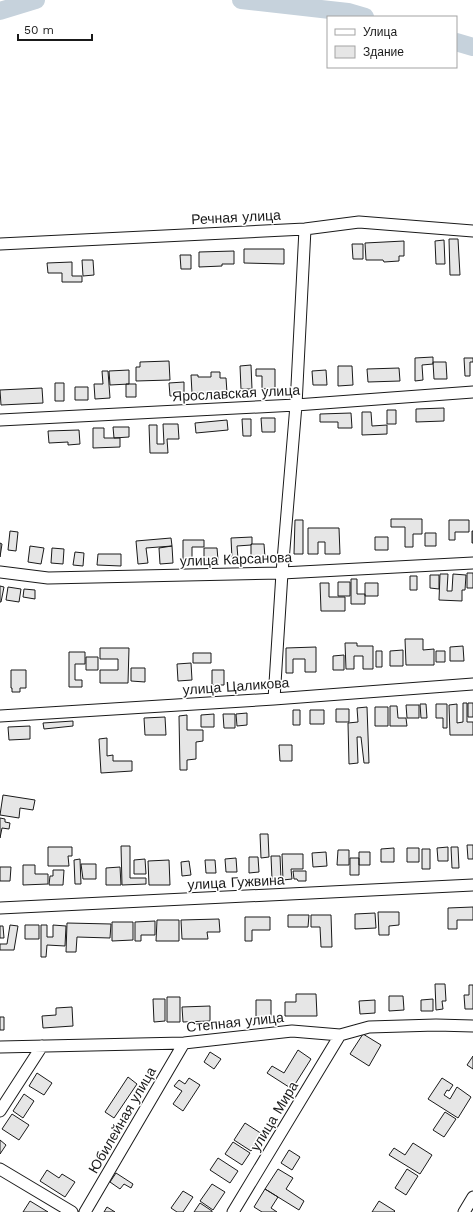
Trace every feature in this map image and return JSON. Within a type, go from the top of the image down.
[{"type":"street","name":"Речная улица","points":[[0,244],[305,229],[359,222],[473,231]]},
{"type":"street","points":[[274,699],[282,573],[296,405],[305,229]]},
{"type":"street","name":"Ярославская улица","points":[[0,420],[296,405],[473,392]]},
{"type":"street","name":"улица Карсанова","points":[[0,572],[48,578],[282,573],[473,563]]},
{"type":"street","name":"улица Цаликова","points":[[0,716],[274,699],[473,684]]},
{"type":"street","name":"улица Гужвина","points":[[0,908],[473,885]]},
{"type":"street","name":"Степная улица","points":[[0,1047],[184,1043],[292,1031],[340,1035],[369,1027],[436,1025],[473,1026]]},
{"type":"street","name":"улица Мира","points":[[232,1212],[340,1035]]},
{"type":"street","name":"Юбилейная улица","points":[[85,1212],[184,1043]]},
{"type":"street","points":[[0,1111],[42,1046]]},
{"type":"street","points":[[0,1169],[72,1212]]},
{"type":"street","points":[[464,1212],[473,1197]]},
{"type":"building","points":[[449,239],[458,239],[460,275],[450,275]]},
{"type":"building","points":[[444,240],[445,264],[436,264],[435,241]]},
{"type":"building","points":[[404,241],[404,256],[399,256],[399,261],[384,262],[383,260],[366,260],[365,243]]},
{"type":"building","points":[[352,244],[363,244],[363,259],[353,259]]},
{"type":"building","points":[[244,249],[284,249],[284,264],[244,263]]},
{"type":"building","points":[[234,251],[234,264],[199,267],[199,252]]},
{"type":"building","points":[[180,255],[191,255],[191,269],[181,269]]},
{"type":"building","points":[[82,260],[93,260],[94,275],[83,276]]},
{"type":"building","points":[[72,262],[72,276],[82,276],[82,282],[62,282],[62,273],[48,273],[47,263]]},
{"type":"building","points":[[433,357],[433,364],[422,365],[423,380],[415,381],[415,358]]},
{"type":"building","points":[[464,358],[473,358],[473,362],[470,362],[470,376],[465,376]]},
{"type":"building","points":[[169,361],[170,380],[136,381],[136,367],[140,367],[140,362]]},
{"type":"building","points":[[433,362],[446,362],[447,379],[434,379]]},
{"type":"building","points":[[251,365],[252,389],[241,389],[240,366]]},
{"type":"building","points":[[338,366],[352,366],[353,385],[338,386]]},
{"type":"building","points":[[399,368],[400,381],[368,382],[367,369]]},
{"type":"building","points":[[256,369],[275,369],[275,388],[262,389],[262,376],[256,376]]},
{"type":"building","points":[[129,370],[129,384],[110,385],[109,371]]},
{"type":"building","points":[[326,370],[327,385],[313,385],[312,371]]},
{"type":"building","points":[[102,371],[108,371],[110,398],[95,399],[94,384],[103,384]]},
{"type":"building","points":[[211,372],[220,372],[220,378],[226,378],[227,393],[192,393],[191,375],[198,375],[198,377],[211,377]]},
{"type":"building","points":[[184,382],[184,395],[170,396],[169,383]]},
{"type":"building","points":[[55,383],[64,383],[64,401],[55,401]]},
{"type":"building","points":[[126,384],[136,384],[136,397],[126,397]]},
{"type":"building","points":[[75,387],[88,387],[88,400],[75,400]]},
{"type":"building","points":[[42,388],[43,403],[1,405],[0,390]]},
{"type":"building","points":[[444,408],[444,421],[416,422],[416,409]]},
{"type":"building","points":[[387,410],[396,410],[396,424],[387,424]]},
{"type":"building","points":[[362,412],[371,412],[372,426],[387,425],[387,434],[362,435]]},
{"type":"building","points":[[351,413],[352,428],[338,428],[338,422],[320,422],[320,414]]},
{"type":"building","points":[[261,418],[275,418],[275,432],[262,432]]},
{"type":"building","points":[[242,419],[251,419],[251,436],[243,436]]},
{"type":"building","points":[[227,420],[228,430],[196,433],[195,423]]},
{"type":"building","points":[[163,424],[178,424],[179,439],[167,439],[168,453],[150,453],[149,425],[157,425],[157,444],[164,444]]},
{"type":"building","points":[[113,427],[129,427],[129,437],[114,438]]},
{"type":"building","points":[[93,428],[104,428],[104,438],[120,438],[120,447],[93,448]]},
{"type":"building","points":[[79,430],[80,444],[68,445],[68,442],[49,443],[48,431]]},
{"type":"building","points":[[391,519],[422,519],[422,534],[413,534],[413,547],[405,547],[405,527],[391,527]]},
{"type":"building","points":[[295,520],[303,520],[303,554],[294,554]]},
{"type":"building","points":[[449,520],[469,520],[469,532],[455,532],[455,540],[449,540]]},
{"type":"building","points":[[308,528],[339,528],[340,554],[325,554],[325,542],[318,542],[318,554],[308,554]]},
{"type":"building","points":[[10,531],[18,532],[16,551],[8,550]]},
{"type":"building","points":[[473,531],[473,543],[472,543]]},
{"type":"building","points":[[425,533],[436,533],[436,546],[425,546]]},
{"type":"building","points":[[252,537],[251,545],[237,546],[238,559],[232,559],[231,538]]},
{"type":"building","points":[[375,537],[388,537],[388,550],[375,550]]},
{"type":"building","points":[[171,538],[172,546],[146,548],[148,563],[138,564],[136,541]]},
{"type":"building","points":[[183,540],[204,540],[204,547],[192,547],[192,561],[183,561]]},
{"type":"building","points":[[0,543],[2,544],[0,557]]},
{"type":"building","points":[[251,544],[264,544],[265,558],[251,558]]},
{"type":"building","points":[[30,546],[44,548],[41,564],[28,562]]},
{"type":"building","points":[[172,546],[173,563],[160,564],[159,548]]},
{"type":"building","points":[[52,548],[64,549],[63,564],[51,563]]},
{"type":"building","points":[[204,548],[217,548],[218,560],[204,560]]},
{"type":"building","points":[[75,552],[84,553],[83,566],[73,565]]},
{"type":"building","points":[[98,554],[121,554],[121,566],[97,565]]},
{"type":"building","points":[[467,573],[473,573],[473,588],[467,588]]},
{"type":"building","points":[[440,574],[448,574],[447,591],[452,591],[453,574],[466,575],[465,590],[462,590],[462,601],[439,600]]},
{"type":"building","points":[[430,575],[439,575],[439,589],[430,588]]},
{"type":"building","points":[[410,576],[417,576],[417,590],[410,590]]},
{"type":"building","points":[[351,579],[357,579],[357,594],[365,594],[365,604],[351,604]]},
{"type":"building","points":[[338,582],[350,582],[350,596],[338,596]]},
{"type":"building","points":[[320,583],[329,583],[329,597],[345,597],[345,611],[321,611]]},
{"type":"building","points":[[365,583],[378,583],[378,596],[365,596]]},
{"type":"building","points":[[0,586],[4,587],[1,602],[0,602]]},
{"type":"building","points":[[8,587],[21,589],[19,602],[6,600]]},
{"type":"building","points":[[24,589],[35,590],[35,599],[23,597]]},
{"type":"building","points":[[405,639],[423,639],[423,650],[434,649],[434,665],[406,665]]},
{"type":"building","points":[[345,643],[357,643],[357,646],[373,646],[373,669],[363,669],[363,656],[354,656],[354,669],[346,669]]},
{"type":"building","points":[[463,646],[464,661],[450,661],[450,647]]},
{"type":"building","points":[[316,647],[316,672],[305,672],[305,659],[293,659],[293,673],[286,673],[286,648]]},
{"type":"building","points":[[100,648],[129,648],[128,683],[100,683],[100,670],[118,670],[118,659],[100,659]]},
{"type":"building","points":[[403,650],[403,666],[390,666],[390,651]]},
{"type":"building","points":[[376,651],[382,651],[382,667],[376,667]]},
{"type":"building","points":[[436,651],[445,651],[445,662],[436,662]]},
{"type":"building","points":[[69,652],[85,652],[85,664],[75,664],[75,680],[82,680],[82,687],[69,687]]},
{"type":"building","points":[[193,653],[211,653],[211,663],[193,663]]},
{"type":"building","points":[[344,655],[344,670],[333,670],[333,656]]},
{"type":"building","points":[[86,657],[98,657],[98,670],[86,670]]},
{"type":"building","points":[[191,663],[192,680],[178,681],[177,664]]},
{"type":"building","points":[[131,668],[145,668],[145,682],[131,681]]},
{"type":"building","points":[[11,670],[26,670],[26,688],[20,688],[20,692],[12,692]]},
{"type":"building","points":[[212,670],[224,670],[224,685],[212,685]]},
{"type":"building","points":[[463,703],[467,703],[467,722],[473,722],[473,735],[450,735],[449,705],[457,704],[457,723],[463,722]]},
{"type":"building","points":[[468,703],[473,703],[473,717],[468,717]]},
{"type":"building","points":[[420,704],[426,704],[427,718],[421,718]]},
{"type":"building","points":[[436,704],[447,704],[447,728],[443,728],[443,718],[436,718]]},
{"type":"building","points":[[406,705],[419,705],[419,718],[407,718]]},
{"type":"building","points":[[390,706],[397,706],[398,718],[406,718],[407,726],[390,726]]},
{"type":"building","points":[[367,707],[369,763],[364,763],[361,737],[357,737],[358,763],[349,764],[348,723],[358,722],[357,708]]},
{"type":"building","points":[[375,707],[388,707],[388,726],[375,726]]},
{"type":"building","points":[[336,709],[349,709],[349,722],[336,722]]},
{"type":"building","points":[[293,710],[300,710],[300,725],[293,725]]},
{"type":"building","points":[[310,710],[324,710],[324,724],[310,724]]},
{"type":"building","points":[[247,713],[247,725],[237,726],[236,714]]},
{"type":"building","points":[[214,714],[214,727],[201,727],[201,715]]},
{"type":"building","points":[[223,714],[235,714],[235,728],[224,728]]},
{"type":"building","points":[[187,715],[187,730],[203,730],[203,741],[196,742],[196,759],[187,760],[187,770],[180,770],[179,716]]},
{"type":"building","points":[[165,717],[166,735],[145,735],[144,718]]},
{"type":"building","points":[[73,721],[73,726],[44,729],[43,723]]},
{"type":"building","points":[[30,726],[30,739],[9,740],[8,727]]},
{"type":"building","points":[[107,738],[107,756],[113,755],[113,761],[132,761],[132,771],[101,773],[99,739]]},
{"type":"building","points":[[279,745],[292,745],[292,761],[280,761]]},
{"type":"building","points":[[3,795],[35,800],[33,810],[20,808],[19,818],[0,815]]},
{"type":"building","points":[[0,818],[5,819],[5,822],[10,823],[9,829],[2,828],[0,838]]},
{"type":"building","points":[[260,834],[268,834],[269,857],[261,858]]},
{"type":"building","points":[[467,845],[473,845],[473,859],[468,859]]},
{"type":"building","points":[[121,846],[130,846],[130,878],[146,878],[146,884],[122,885]]},
{"type":"building","points":[[48,847],[72,847],[72,856],[68,856],[69,866],[48,866]]},
{"type":"building","points":[[448,847],[448,861],[438,861],[437,848]]},
{"type":"building","points":[[451,847],[458,847],[459,868],[452,868]]},
{"type":"building","points":[[394,848],[394,862],[381,862],[381,849]]},
{"type":"building","points":[[407,848],[419,848],[419,862],[407,862]]},
{"type":"building","points":[[422,849],[430,849],[430,869],[422,869]]},
{"type":"building","points":[[338,850],[349,850],[349,865],[337,865]]},
{"type":"building","points":[[326,852],[327,866],[313,867],[312,853]]},
{"type":"building","points":[[359,852],[370,852],[370,865],[359,865]]},
{"type":"building","points":[[282,854],[303,854],[303,869],[291,869],[292,879],[283,880]]},
{"type":"building","points":[[271,856],[280,856],[281,879],[272,879]]},
{"type":"building","points":[[249,857],[258,857],[259,872],[249,873]]},
{"type":"building","points":[[236,858],[237,872],[226,872],[225,859]]},
{"type":"building","points":[[350,858],[359,858],[359,875],[350,875]]},
{"type":"building","points":[[80,859],[81,884],[75,884],[74,860]]},
{"type":"building","points":[[145,859],[146,874],[134,874],[134,860]]},
{"type":"building","points":[[169,860],[170,885],[149,885],[148,861]]},
{"type":"building","points":[[205,860],[215,860],[216,873],[206,873]]},
{"type":"building","points":[[189,861],[191,875],[182,876],[181,862]]},
{"type":"building","points":[[81,864],[96,864],[96,879],[83,879]]},
{"type":"building","points":[[23,865],[35,865],[35,874],[48,874],[48,884],[23,885]]},
{"type":"building","points":[[0,867],[11,867],[10,881],[0,881]]},
{"type":"building","points":[[120,867],[121,885],[106,885],[106,868]]},
{"type":"building","points":[[53,870],[64,870],[63,885],[49,885],[50,876],[53,876]]},
{"type":"building","points":[[293,871],[306,871],[306,881],[298,881],[297,879],[294,879]]},
{"type":"building","points":[[473,907],[473,920],[457,920],[457,929],[448,929],[448,908]]},
{"type":"building","points":[[378,912],[399,912],[399,925],[389,926],[389,935],[379,935]]},
{"type":"building","points":[[375,913],[376,928],[355,929],[355,914]]},
{"type":"building","points":[[288,915],[309,915],[308,927],[288,927]]},
{"type":"building","points":[[311,915],[331,915],[332,947],[321,947],[320,927],[311,927]]},
{"type":"building","points":[[245,917],[270,917],[270,930],[252,930],[252,941],[245,941]]},
{"type":"building","points":[[219,919],[220,932],[207,932],[208,939],[182,939],[181,920]]},
{"type":"building","points":[[157,920],[179,920],[179,941],[156,941]]},
{"type":"building","points":[[155,921],[155,935],[141,935],[141,941],[135,941],[135,922]]},
{"type":"building","points":[[112,922],[133,922],[133,940],[112,941]]},
{"type":"building","points":[[67,923],[111,924],[110,938],[77,937],[76,952],[66,952]]},
{"type":"building","points":[[10,925],[18,926],[14,950],[0,950],[0,944],[7,944]]},
{"type":"building","points":[[25,925],[39,925],[39,939],[25,939]]},
{"type":"building","points":[[41,925],[47,925],[47,937],[53,937],[53,925],[66,926],[65,946],[47,945],[46,957],[41,957]]},
{"type":"building","points":[[0,926],[3,926],[4,938],[0,938]]},
{"type":"building","points":[[435,984],[445,984],[446,1001],[442,1001],[443,1009],[436,1010]]},
{"type":"building","points":[[469,985],[473,985],[473,1009],[465,1009],[464,995],[469,995]]},
{"type":"building","points":[[296,994],[316,994],[317,1016],[285,1016],[285,1002],[296,1002]]},
{"type":"building","points":[[389,996],[403,996],[404,1010],[389,1011]]},
{"type":"building","points":[[167,997],[180,997],[180,1022],[167,1022]]},
{"type":"building","points":[[153,999],[165,999],[165,1021],[154,1022]]},
{"type":"building","points":[[433,999],[433,1011],[421,1011],[421,1000]]},
{"type":"building","points":[[256,1000],[271,1000],[271,1018],[256,1018]]},
{"type":"building","points":[[375,1000],[375,1013],[360,1014],[359,1001]]},
{"type":"building","points":[[210,1006],[210,1021],[183,1022],[182,1007]]},
{"type":"building","points":[[72,1007],[73,1026],[43,1028],[42,1016],[56,1015],[56,1008]]},
{"type":"building","points":[[0,1017],[4,1017],[4,1030],[0,1030]]},
{"type":"building","points":[[363,1034],[381,1045],[369,1066],[350,1054]]},
{"type":"building","points":[[298,1050],[311,1059],[292,1089],[267,1073],[272,1066],[284,1073]]},
{"type":"building","points":[[210,1052],[221,1059],[214,1069],[204,1062]]},
{"type":"building","points":[[473,1056],[473,1069],[467,1065]]},
{"type":"building","points":[[37,1073],[52,1083],[44,1095],[29,1086]]},
{"type":"building","points":[[128,1077],[137,1084],[114,1118],[105,1112]]},
{"type":"building","points":[[189,1078],[200,1085],[183,1111],[173,1104],[182,1091],[174,1086],[179,1080],[185,1084]]},
{"type":"building","points":[[442,1078],[453,1085],[444,1095],[450,1099],[457,1087],[471,1097],[458,1118],[428,1099]]},
{"type":"building","points":[[24,1094],[34,1101],[23,1118],[13,1111]]},
{"type":"building","points":[[445,1112],[456,1119],[444,1137],[433,1130]]},
{"type":"building","points":[[12,1114],[29,1125],[19,1140],[2,1129]]},
{"type":"building","points":[[245,1123],[262,1134],[251,1151],[234,1140]]},
{"type":"building","points":[[0,1140],[6,1145],[0,1154]]},
{"type":"building","points":[[233,1142],[250,1153],[242,1165],[225,1154]]},
{"type":"building","points":[[413,1143],[432,1155],[420,1174],[389,1155],[394,1148],[405,1155]]},
{"type":"building","points":[[289,1150],[300,1157],[292,1170],[281,1163]]},
{"type":"building","points":[[218,1158],[238,1171],[230,1183],[210,1170]]},
{"type":"building","points":[[278,1169],[293,1178],[286,1189],[304,1201],[299,1210],[265,1189]]},
{"type":"building","points":[[407,1169],[418,1176],[406,1195],[395,1188]]},
{"type":"building","points":[[47,1170],[59,1178],[62,1174],[75,1182],[65,1197],[40,1181]]},
{"type":"building","points":[[116,1173],[133,1184],[131,1188],[124,1184],[120,1189],[110,1182]]},
{"type":"building","points":[[212,1184],[225,1192],[213,1210],[200,1201]]},
{"type":"building","points":[[265,1189],[278,1197],[271,1208],[277,1212],[262,1212],[254,1207]]},
{"type":"building","points":[[183,1191],[193,1197],[183,1212],[177,1212],[171,1208]]},
{"type":"building","points":[[30,1201],[48,1212],[23,1212]]},
{"type":"building","points":[[379,1201],[395,1211],[372,1212]]},
{"type":"building","points":[[200,1203],[212,1211],[212,1212],[194,1212]]},
{"type":"building","points":[[107,1207],[115,1212],[104,1212]]},
{"type":"waterway","points":[[0,11],[36,0]]},
{"type":"waterway","points":[[241,0],[348,12],[362,16]]},
{"type":"waterway","points":[[457,42],[473,47]]}]
